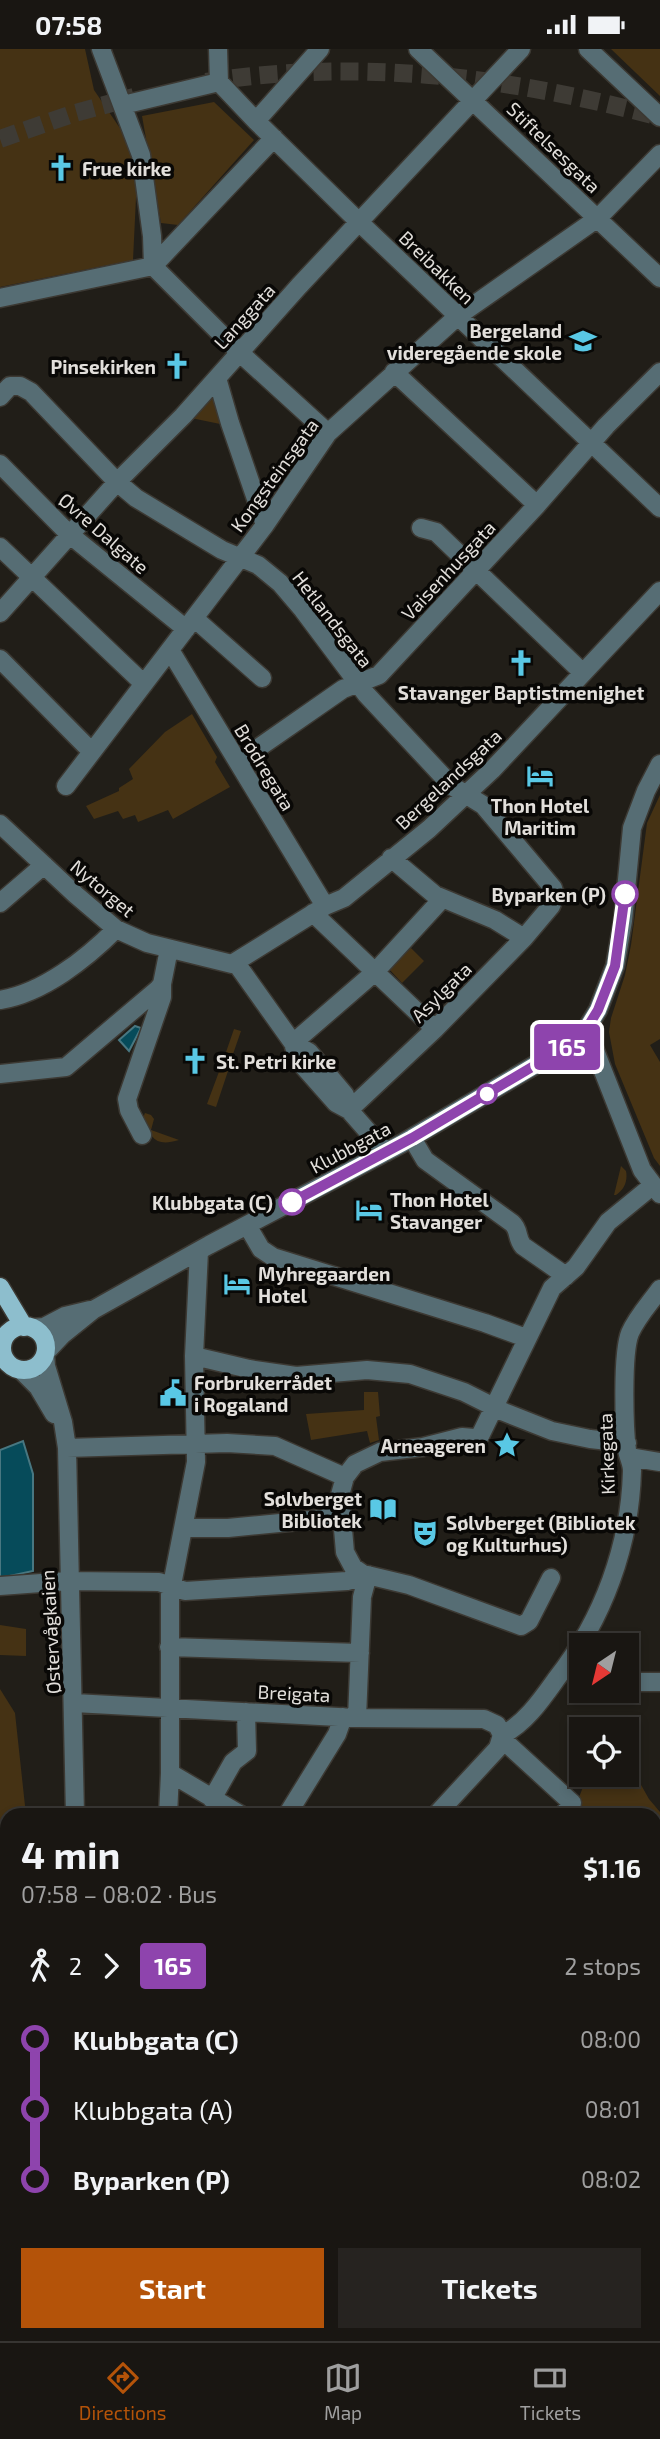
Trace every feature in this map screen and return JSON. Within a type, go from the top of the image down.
[{"type":"main road","points":[[0,1287],[28,1327],[42,1336],[46,1353],[38,1365],[21,1370],[13,1367],[5,1358],[2,1334],[28,1327]]},
{"type":"street","points":[[101,49],[141,155],[152,236],[153,266],[239,352],[328,433]]},
{"type":"street","points":[[123,105],[219,82],[218,49]]},
{"type":"street","points":[[256,121],[320,49]]},
{"type":"street","name":"Stiftelsesgata","points":[[418,49],[660,278]]},
{"type":"street","name":"Langgata","points":[[0,613],[117,482],[521,49]]},
{"type":"street","points":[[588,49],[660,117]]},
{"type":"street","name":"Breibakken","points":[[219,82],[359,222],[660,508]]},
{"type":"street","points":[[0,297],[153,266],[274,138]]},
{"type":"street","name":"Kongsteinsgata","points":[[66,786],[265,525],[328,433],[458,316],[598,218],[660,154]]},
{"type":"street","points":[[394,372],[537,505]]},
{"type":"street","name":"Vaisenhusgata","points":[[237,762],[343,689],[379,675],[590,444],[660,372]]},
{"type":"street","points":[[217,377],[265,525]]},
{"type":"street","name":"Hetlandsgata","points":[[5,391],[20,386],[31,392],[117,482],[136,498],[222,550],[265,570],[291,594],[357,684],[452,786],[483,804],[550,884],[555,896]]},
{"type":"street","name":"Øvre Dalgate","points":[[0,464],[69,534],[262,678]]},
{"type":"street","points":[[421,529],[436,532],[583,673]]},
{"type":"street","points":[[0,547],[144,684]]},
{"type":"street","name":"Bergelandsgata","points":[[236,963],[319,909],[344,898],[429,829],[492,770],[660,591]]},
{"type":"street","name":"Brødregata","points":[[170,650],[237,762],[319,909],[375,972],[435,1029]]},
{"type":"street","points":[[0,659],[92,752]]},
{"type":"street","points":[[551,1578],[529,1621],[521,1626],[409,1585],[368,1575],[355,1569],[348,1560],[340,1495],[345,1477],[358,1462],[376,1453],[423,1447],[462,1437],[477,1438],[484,1431],[552,1288],[576,1267],[605,1226],[656,1190],[642,1170],[592,1043],[584,1035],[598,1010],[615,966],[623,921],[632,828],[660,764]]},
{"type":"street","name":"Nytorget","points":[[0,824],[116,929],[135,939],[169,949],[228,964],[236,963]]},
{"type":"street","points":[[391,858],[442,899],[495,920],[524,937]]},
{"type":"street","points":[[0,903],[44,865]]},
{"type":"street","name":"Asylgata","points":[[349,1110],[435,1029],[524,937],[551,906],[555,896]]},
{"type":"street","points":[[293,1044],[375,972],[442,899]]},
{"type":"street","points":[[0,1000],[27,992],[60,973],[116,929]]},
{"type":"street","points":[[142,1135],[129,1110],[127,1099],[161,1000],[169,949]]},
{"type":"street","points":[[236,963],[293,1044],[309,1052],[345,1095],[349,1110],[386,1152]]},
{"type":"street","points":[[0,1074],[66,1067],[156,992],[162,984]]},
{"type":"street","name":"Klubbgata","points":[[46,1353],[62,1335],[93,1310],[412,1138],[584,1035]]},
{"type":"street","points":[[412,1138],[425,1160],[512,1223],[518,1230],[519,1241],[523,1245],[566,1276]]},
{"type":"street","points":[[247,1225],[261,1249],[273,1257],[485,1322],[526,1338]]},
{"type":"street","points":[[168,1808],[171,1586],[193,1483],[196,1444],[194,1356],[199,1251]]},
{"type":"street","name":"Kirkegata","points":[[590,1633],[618,1559],[631,1487],[626,1346],[635,1323],[660,1289]]},
{"type":"street","name":"Klubbgata","points":[[28,1327],[44,1327],[65,1317],[93,1310]]},
{"type":"street","name":"Østervågkaien","points":[[46,1353],[46,1366],[75,1448],[75,1808]]},
{"type":"street","points":[[194,1356],[249,1369],[296,1376],[367,1370],[399,1372],[464,1392],[494,1408],[552,1431],[590,1439],[660,1462]]},
{"type":"street","name":"Østervågkaien","points":[[21,1370],[34,1381],[75,1448]]},
{"type":"street","points":[[75,1448],[246,1443],[275,1446],[345,1477]]},
{"type":"street","points":[[184,1528],[229,1528],[341,1517]]},
{"type":"street","points":[[0,1586],[75,1581],[159,1582],[185,1591],[347,1581],[368,1575]]},
{"type":"street","points":[[292,1808],[350,1717],[360,1653],[362,1597],[368,1575]]},
{"type":"street","points":[[169,1647],[360,1653]]},
{"type":"street","name":"Kirkegata","points":[[443,1808],[496,1751],[502,1737],[569,1677]]},
{"type":"street","points":[[639,1682],[660,1682]]},
{"type":"street","name":"Breigata","points":[[74,1703],[350,1717],[484,1719],[494,1722],[500,1728],[502,1737],[572,1803],[568,1808]]},
{"type":"street","points":[[212,1799],[233,1762],[247,1751],[246,1712]]},
{"type":"street","points":[[170,1773],[228,1808]]},
{"type":"shaded area","points":[[0,49],[85,49],[94,90],[128,140],[137,177],[133,260],[0,287]]},
{"type":"shaded area","points":[[611,49],[660,49],[660,96]]},
{"type":"shaded area","points":[[214,102],[254,140],[178,225],[161,223],[142,116]]},
{"type":"shaded area","points":[[210,397],[216,402],[225,425],[191,418]]},
{"type":"shaded area","points":[[192,714],[217,757],[215,762],[230,787],[173,819],[168,810],[138,822],[135,815],[123,819],[118,811],[94,819],[86,806],[119,791],[119,788],[133,779],[129,769],[165,732]]},
{"type":"shaded area","points":[[660,795],[660,1039],[650,1045],[660,1062],[660,1166],[654,1158],[615,1064],[609,1032],[631,945],[647,823]]},
{"type":"shaded area","points":[[411,948],[424,961],[402,983],[389,969]]},
{"type":"shaded area","points":[[234,1029],[241,1031],[232,1057],[225,1055]]},
{"type":"shaded area","points":[[220,1069],[228,1071],[216,1107],[207,1104]]},
{"type":"shaded area","points":[[145,1113],[154,1119],[151,1130],[179,1140],[155,1140],[143,1118]]},
{"type":"shaded area","points":[[621,1166],[626,1171],[626,1182],[621,1191],[614,1195]]},
{"type":"shaded area","points":[[364,1392],[378,1392],[380,1416],[376,1417],[379,1440],[370,1443],[367,1431],[311,1440],[306,1414],[364,1410]]},
{"type":"shaded area","points":[[0,1625],[26,1629],[26,1656],[0,1655]]},
{"type":"shaded area","points":[[0,1689],[15,1713],[25,1808],[0,1808]]},
{"type":"shaded area","points":[[639,1781],[657,1808],[575,1808],[583,1787],[639,1787]]},
{"type":"water","points":[[135,1026],[141,1028],[129,1051],[119,1040]]},
{"type":"water","points":[[23,1441],[33,1474],[33,1571],[0,1578],[0,1450]]},
{"type":"tunnel","points":[[206,82],[321,72],[435,75],[548,91],[660,117]]},
{"type":"tunnel","points":[[0,139],[75,113],[134,97]]},
{"type":"bus line","name":"165","points":[[292,1202],[412,1138],[581,1038],[598,1010],[615,966],[625,894]]},
{"type":"place","name":"Frue kirke","points":[[61,168]]},
{"type":"place","name":"Bergeland videregående skole","points":[[583,341]]},
{"type":"place","name":"Pinsekirken","points":[[177,366]]},
{"type":"place","name":"Stavanger Baptistmenighet","points":[[521,663]]},
{"type":"place","name":"Thon Hotel Maritim","points":[[540,776]]},
{"type":"place","name":"Byparken (P)","points":[[625,894]]},
{"type":"place","name":"St. Petri kirke","points":[[195,1061]]},
{"type":"place","name":"Klubbgata (C)","points":[[292,1202]]},
{"type":"place","name":"Thon Hotel Stavanger","points":[[369,1210]]},
{"type":"place","name":"Myhregaarden Hotel","points":[[237,1284]]},
{"type":"place","name":"Forbrukerrådet i Rogaland","points":[[173,1393]]},
{"type":"place","name":"Arneageren","points":[[507,1445]]},
{"type":"place","name":"Sølvberget Bibliotek","points":[[383,1509]]},
{"type":"place","name":"Sølvberget (Bibliotek og Kulturhus)","points":[[425,1533]]}]
